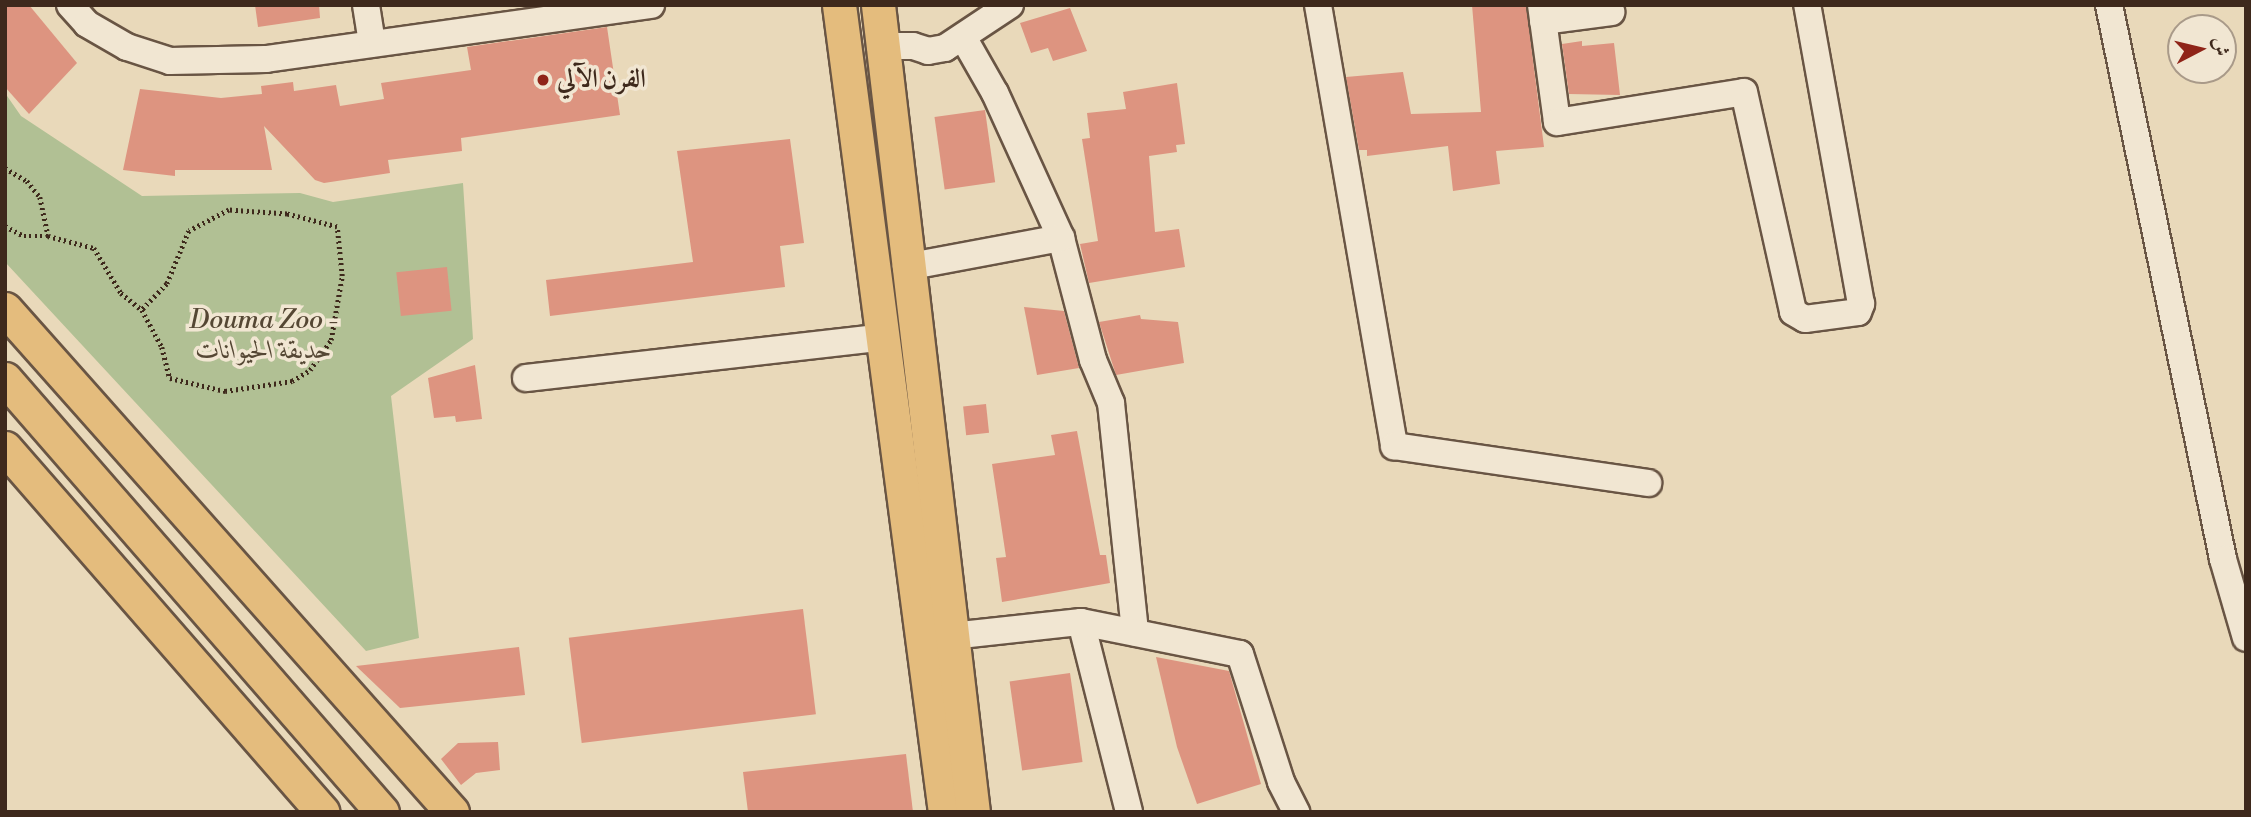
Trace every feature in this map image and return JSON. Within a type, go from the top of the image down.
[{"type":"main road","points":[[839,5],[884,337],[937,638],[973,812]]},
{"type":"main road","points":[[878,5],[880,46],[906,267],[937,638],[945,812]]},
{"type":"main road","points":[[5,309],[452,812]]},
{"type":"main road","points":[[5,379],[362,805],[399,753]]},
{"type":"main road","points":[[5,448],[323,812]]},
{"type":"street","points":[[70,5],[87,24],[127,47],[170,61],[266,59],[573,10],[651,5]]},
{"type":"street","points":[[366,5],[372,44]]},
{"type":"street","points":[[880,46],[913,46],[928,51],[963,37],[1010,5]]},
{"type":"street","points":[[1318,5],[1395,446],[1648,483]]},
{"type":"street","points":[[1611,12],[1542,13],[1557,122],[1744,92],[1793,312],[1805,319],[1858,312],[1861,304],[1807,5]]},
{"type":"street","points":[[2109,5],[2235,557],[2246,638]]},
{"type":"street","points":[[963,37],[995,93],[1061,239],[1093,360],[1111,403],[1135,633]]},
{"type":"street","points":[[906,267],[1061,239]]},
{"type":"street","points":[[526,379],[884,337]]},
{"type":"street","points":[[1081,621],[1129,812]]},
{"type":"street","points":[[937,638],[1081,621],[1240,654],[1281,782],[1296,812]]},
{"type":"path","points":[[5,168],[27,181],[40,197],[48,236]]},
{"type":"path","points":[[5,226],[24,236],[48,236],[94,248],[121,293],[142,310],[162,347],[170,379],[225,391],[292,381],[310,370],[331,340],[342,276],[337,227],[287,214],[229,211],[189,231],[167,284],[142,310]]},
{"type":"green space","name":"Douma Zoo - حديقة الحيوانات","points":[[5,93],[21,116],[142,196],[300,193],[333,202],[463,183],[473,339],[391,396],[419,638],[366,651],[5,262]]},
{"type":"building","points":[[5,5],[29,5],[77,63],[29,114],[5,87]]},
{"type":"building","points":[[255,5],[319,5],[320,18],[258,27]]},
{"type":"building","points":[[1472,5],[1526,5],[1544,147],[1496,151],[1500,184],[1453,191],[1448,146],[1367,156],[1367,150],[1359,150],[1346,77],[1403,72],[1411,114],[1481,112]]},
{"type":"building","points":[[1070,8],[1087,51],[1053,61],[1048,48],[1031,53],[1020,23]]},
{"type":"building","points":[[607,27],[620,115],[461,138],[462,151],[388,160],[390,173],[324,183],[315,180],[264,126],[272,170],[175,170],[175,176],[123,170],[140,89],[221,98],[262,94],[261,86],[293,82],[294,91],[336,85],[340,106],[384,99],[381,83],[471,70],[467,47]]},
{"type":"building","points":[[1582,41],[1582,46],[1614,43],[1620,95],[1569,94],[1562,44]]},
{"type":"building","points":[[1177,83],[1185,144],[1176,145],[1177,152],[1149,156],[1155,232],[1179,229],[1185,267],[1089,283],[1080,244],[1098,241],[1082,139],[1090,138],[1087,113],[1126,109],[1123,92]]},
{"type":"building","points":[[985,110],[995,182],[945,189],[934,117]]},
{"type":"building","points":[[790,139],[804,243],[780,246],[785,287],[550,316],[546,280],[693,262],[677,151]]},
{"type":"building","points":[[447,267],[452,311],[401,316],[396,272]]},
{"type":"building","points":[[1024,307],[1064,311],[1079,368],[1037,375]]},
{"type":"building","points":[[1140,315],[1141,319],[1178,322],[1184,363],[1116,375],[1099,322]]},
{"type":"building","points":[[475,365],[482,419],[456,422],[455,416],[434,418],[428,378]]},
{"type":"building","points":[[986,404],[989,433],[966,435],[963,406]]},
{"type":"building","points":[[1077,431],[1100,555],[1106,555],[1110,583],[1002,602],[996,558],[1006,557],[992,464],[1055,455],[1051,435]]},
{"type":"building","points":[[803,609],[816,714],[582,743],[569,638]]},
{"type":"building","points":[[519,647],[525,695],[400,708],[356,666]]},
{"type":"building","points":[[1156,657],[1229,671],[1261,784],[1197,804],[1177,747]]},
{"type":"building","points":[[1070,673],[1083,762],[1022,771],[1010,681]]},
{"type":"building","points":[[498,742],[500,770],[476,773],[461,785],[441,759],[458,743]]},
{"type":"building","points":[[906,754],[913,812],[748,812],[743,772]]},
{"type":"place","name":"الفرن الآلي","points":[[543,80]]}]
